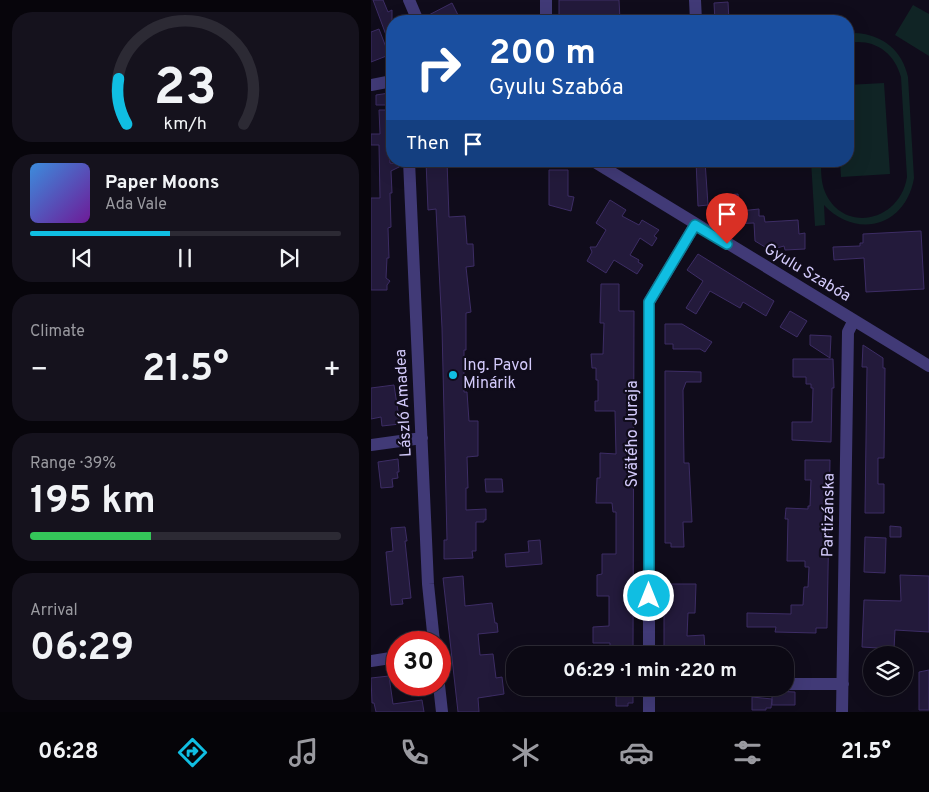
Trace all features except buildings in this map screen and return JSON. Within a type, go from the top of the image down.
[{"type":"street","points":[[409,0],[415,15]]},
{"type":"street","points":[[546,0],[546,15]]},
{"type":"street","points":[[695,0],[696,15]]},
{"type":"street","points":[[371,85],[386,82]]},
{"type":"street","name":"László Amadea","points":[[409,167],[428,584],[433,631]]},
{"type":"street","name":"Gyulu Szabóa","points":[[603,167],[929,366]]},
{"type":"street","name":"Svätého Juraja","points":[[649,646],[649,302],[695,225]]},
{"type":"street","name":"Partizánska","points":[[842,712],[848,332],[854,320]]},
{"type":"street","points":[[371,445],[422,438]]},
{"type":"street","points":[[371,661],[386,659]]},
{"type":"street","points":[[794,684],[843,684]]},
{"type":"street","points":[[440,696],[442,712]]},
{"type":"street","points":[[649,696],[649,712]]},
{"type":"green space","points":[[913,5],[929,14],[929,56],[895,35]]},
{"type":"green space","points":[[854,33],[866,34],[883,41],[896,52],[905,67],[908,77],[914,178],[909,194],[901,207],[891,217],[878,223],[851,222],[837,216],[824,205],[825,225],[815,226],[811,167],[821,167],[821,177],[825,192],[833,205],[844,214],[857,218],[883,213],[894,204],[902,192],[907,177],[901,77],[898,68],[888,53],[881,48],[865,43],[854,42]]},
{"type":"green space","points":[[884,83],[890,174],[841,177],[840,167],[854,167],[854,85]]},
{"type":"place","name":"Ing. Pavol Minárik","points":[[453,375]]},
{"type":"route","points":[[649,596],[649,302],[695,225],[727,244]]}]
